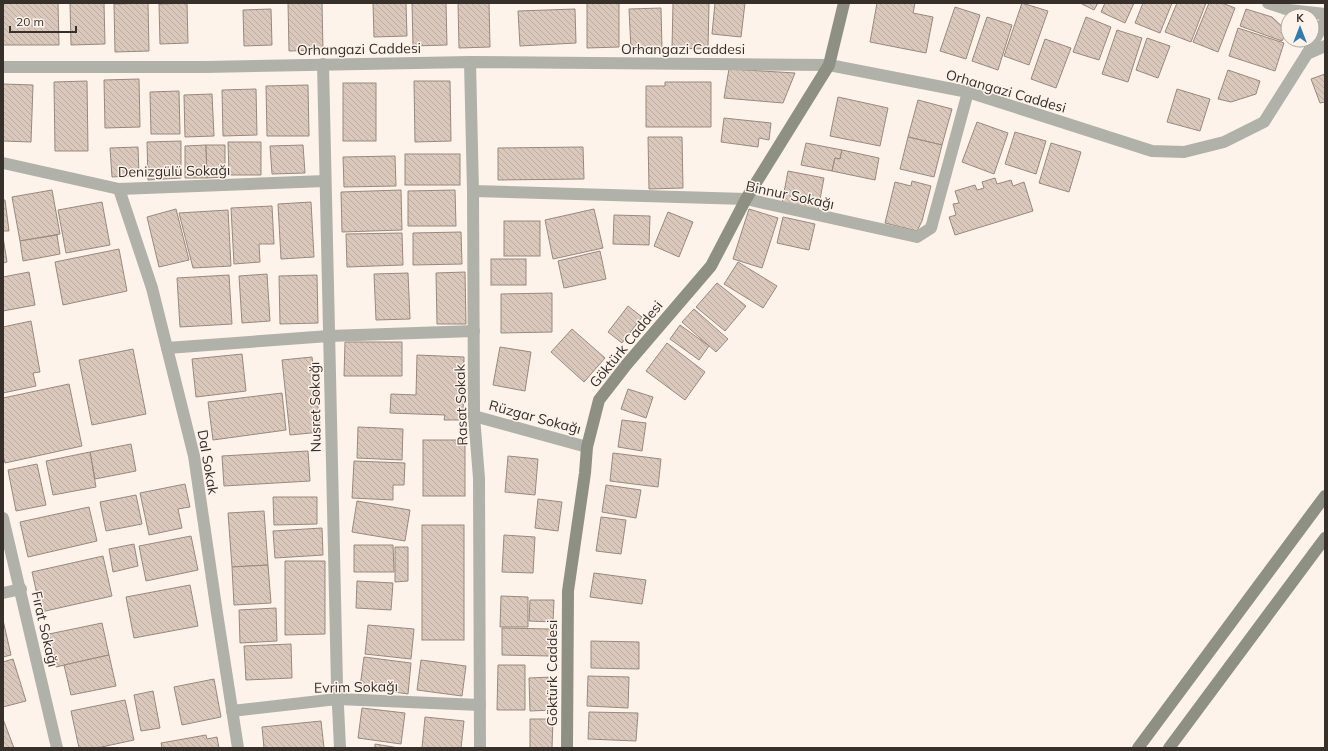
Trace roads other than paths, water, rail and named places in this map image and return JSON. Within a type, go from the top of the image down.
[{"type":"street","name":"Göktürk Caddesi","points":[[567,748],[568,591],[585,473],[587,447],[599,400],[627,364],[711,266],[746,199],[829,65],[844,3]]},
{"type":"street","points":[[1268,3],[1289,10],[1325,14]]},
{"type":"street","name":"Orhangazi Caddesi","points":[[3,67],[205,67],[470,62],[829,65],[968,92],[1152,151],[1184,152],[1224,142],[1264,122],[1307,54],[1325,21]]},
{"type":"street","points":[[1307,54],[1325,46]]},
{"type":"street","name":"Rasat Sokak","points":[[470,62],[473,191],[474,416],[479,478],[480,748]]},
{"type":"street","name":"Nusret Sokağı","points":[[323,64],[337,700],[340,748]]},
{"type":"street","name":"Binnur Sokağı","points":[[473,191],[746,199],[917,238],[931,228],[968,92]]},
{"type":"street","name":"Denizgülü Sokağı","points":[[3,163],[119,189],[325,181]]},
{"type":"street","name":"Dal Sokak","points":[[119,189],[152,288],[194,456],[238,748]]},
{"type":"street","points":[[167,348],[328,336],[474,331]]},
{"type":"street","name":"Rüzgar Sokağı","points":[[474,416],[587,447]]},
{"type":"street","points":[[1138,748],[1325,496]]},
{"type":"street","name":"Fırat Sokağı","points":[[3,518],[57,748]]},
{"type":"street","points":[[1169,748],[1325,538]]},
{"type":"street","points":[[3,593],[20,589]]},
{"type":"street","name":"Evrim Sokağı","points":[[232,711],[337,700],[480,705]]}]
